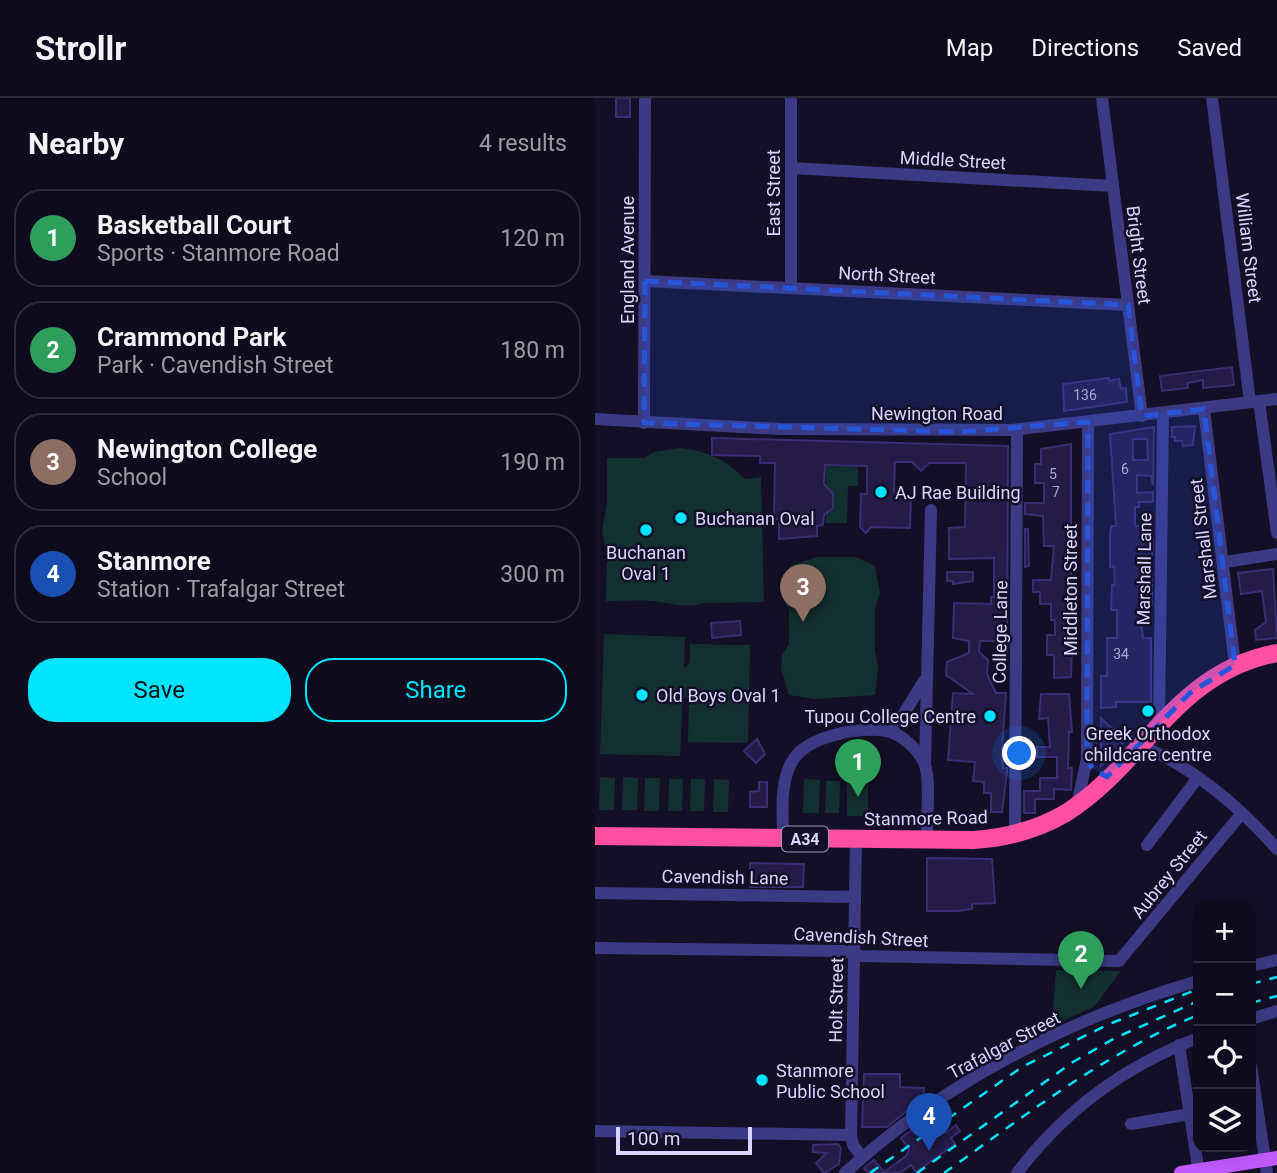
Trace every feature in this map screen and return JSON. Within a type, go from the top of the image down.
[{"type":"highway","name":"Stanmore Road","points":[[595,836],[974,840],[1015,829],[1040,827],[1077,805],[1200,685],[1235,665],[1277,653]]},
{"type":"main road","points":[[1181,1173],[1270,1163]]},
{"type":"street","name":"England Avenue","points":[[644,423],[645,98]]},
{"type":"street","name":"East Street","points":[[791,98],[791,288]]},
{"type":"street","name":"Bright Street","points":[[1102,98],[1142,416]]},
{"type":"street","name":"William Street","points":[[1212,98],[1254,402],[1277,533]]},
{"type":"street","name":"Middle Street","points":[[791,169],[1113,187]]},
{"type":"street","name":"North Street","points":[[645,281],[1128,305]]},
{"type":"street","name":"Newington Road","points":[[595,419],[780,429],[1017,430],[1277,399]]},
{"type":"street","name":"Marshall Street","points":[[1204,409],[1235,665]]},
{"type":"street","name":"Marshall Lane","points":[[1150,734],[1163,414]]},
{"type":"street","name":"Middleton Street","points":[[1077,805],[1087,759],[1088,422]]},
{"type":"street","name":"College Lane","points":[[1015,829],[1017,430]]},
{"type":"street","points":[[927,840],[925,679],[930,510]]},
{"type":"street","points":[[1224,562],[1277,554]]},
{"type":"street","points":[[888,731],[914,700],[925,679]]},
{"type":"street","points":[[783,839],[786,777],[794,758],[807,747],[832,736],[888,731],[907,740],[925,765]]},
{"type":"street","points":[[1150,734],[1164,755],[1242,813],[1277,849]]},
{"type":"street","points":[[1087,759],[1093,769],[1107,777]]},
{"type":"street","points":[[1147,845],[1197,779]]},
{"type":"street","name":"Aubrey Street","points":[[1124,958],[1242,813]]},
{"type":"street","name":"Holt Street","points":[[856,839],[851,1135],[853,1145],[862,1157]]},
{"type":"street","name":"Cavendish Lane","points":[[595,893],[855,897]]},
{"type":"street","name":"Cavendish Street","points":[[595,948],[843,951],[854,954],[1114,962],[1124,958]]},
{"type":"street","points":[[1256,965],[1277,960]]},
{"type":"street","name":"Trafalgar Street","points":[[845,1173],[929,1106],[1019,1053],[1125,1005],[1193,983]]},
{"type":"street","points":[[1256,1017],[1277,1011]]},
{"type":"street","points":[[1017,1173],[1060,1121],[1119,1077],[1193,1040]]},
{"type":"street","points":[[1179,1045],[1199,1172]]},
{"type":"street","points":[[1256,1089],[1270,1163]]},
{"type":"street","points":[[1131,1124],[1190,1114]]},
{"type":"street","points":[[595,1131],[851,1135]]},
{"type":"highlighted area","points":[[645,281],[1128,305],[1142,416],[1204,409],[1235,665],[1190,693],[1107,777],[1093,769],[1087,759],[1088,422],[959,432],[644,423]]},
{"type":"green space","name":"Buchanan Oval","points":[[679,448],[715,457],[745,479],[761,477],[764,602],[683,606],[652,601],[606,601],[607,555],[602,531],[607,501],[607,458],[644,458],[654,452]]},
{"type":"green space","points":[[826,466],[858,467],[858,486],[848,486],[847,523],[826,523]]},
{"type":"green space","points":[[817,557],[856,557],[875,566],[880,593],[875,608],[878,668],[875,695],[815,699],[789,695],[781,669],[782,655],[789,644],[789,611],[782,594],[789,566]]},
{"type":"green space","name":"Old Boys Oval 1","points":[[604,634],[685,637],[684,669],[690,662],[690,644],[750,645],[748,743],[688,742],[689,703],[683,694],[680,756],[600,754]]},
{"type":"green space","points":[[600,777],[615,778],[614,810],[599,810]]},
{"type":"green space","points":[[623,777],[638,778],[637,810],[622,810]]},
{"type":"green space","points":[[847,777],[868,777],[868,816],[847,816]]},
{"type":"green space","points":[[645,778],[660,778],[659,811],[644,811]]},
{"type":"green space","points":[[669,779],[683,779],[682,811],[668,811]]},
{"type":"green space","points":[[691,779],[705,779],[704,811],[690,811]]},
{"type":"green space","points":[[714,779],[729,780],[728,812],[713,812]]},
{"type":"green space","points":[[804,779],[820,780],[819,813],[803,813]]},
{"type":"green space","points":[[826,781],[840,781],[839,813],[825,813]]},
{"type":"green space","points":[[1056,970],[1121,971],[1094,1007],[1052,1025]]},
{"type":"building","points":[[616,98],[630,98],[630,117],[616,117]]},
{"type":"building","points":[[1232,367],[1234,385],[1203,388],[1203,380],[1187,383],[1188,388],[1162,391],[1160,376]]},
{"type":"building","points":[[1109,378],[1109,381],[1119,379],[1121,389],[1126,388],[1127,402],[1064,411],[1063,384]]},
{"type":"building","points":[[1195,426],[1193,445],[1183,446],[1182,441],[1175,441],[1175,437],[1172,437],[1172,427]]},
{"type":"building","points":[[1154,427],[1153,485],[1151,476],[1137,475],[1137,493],[1153,492],[1153,502],[1139,502],[1139,507],[1135,507],[1135,526],[1146,526],[1146,540],[1153,540],[1152,558],[1148,558],[1148,575],[1152,575],[1152,605],[1142,605],[1140,610],[1143,638],[1151,638],[1151,702],[1116,702],[1116,707],[1101,708],[1101,676],[1107,676],[1107,638],[1117,638],[1117,610],[1111,610],[1112,585],[1115,585],[1114,566],[1110,567],[1110,536],[1111,526],[1116,526],[1110,434]],"holes":[[[1133,439],[1147,439],[1148,460],[1133,460]]]},
{"type":"building","points":[[712,438],[1008,446],[1007,653],[996,653],[997,641],[980,641],[979,652],[988,660],[987,674],[996,693],[1006,693],[1002,749],[1003,768],[1007,768],[1007,772],[1002,812],[991,812],[991,793],[984,793],[984,782],[973,781],[975,762],[948,760],[953,693],[973,694],[946,675],[947,662],[969,653],[969,641],[953,638],[954,603],[991,604],[991,597],[994,597],[994,558],[949,559],[949,528],[965,527],[966,463],[929,463],[921,471],[912,462],[895,462],[894,491],[899,497],[911,497],[910,528],[871,527],[866,533],[860,527],[861,494],[867,494],[867,466],[825,465],[824,484],[833,494],[833,508],[824,515],[823,525],[817,526],[817,536],[779,539],[779,519],[774,519],[775,463],[760,463],[760,456],[712,455]]},
{"type":"building","points":[[1071,444],[1071,577],[1067,577],[1067,592],[1072,634],[1071,677],[1054,678],[1054,655],[1047,655],[1047,635],[1055,635],[1055,620],[1051,620],[1051,604],[1040,604],[1040,592],[1033,592],[1033,580],[1051,580],[1054,546],[1044,546],[1043,516],[1025,514],[1025,503],[1044,503],[1044,483],[1035,483],[1035,464],[1041,464],[1041,449]]},
{"type":"building","points":[[1025,529],[1028,529],[1029,566],[1025,567]]},
{"type":"building","points":[[1273,569],[1277,638],[1256,640],[1255,630],[1266,622],[1262,591],[1241,594],[1238,573]]},
{"type":"building","points":[[947,572],[973,572],[973,581],[953,584],[953,581],[947,581]]},
{"type":"building","points":[[740,621],[741,635],[712,638],[711,623]]},
{"type":"building","points":[[1041,694],[1069,694],[1072,732],[1069,732],[1068,768],[1072,768],[1071,790],[1054,789],[1054,799],[1035,799],[1035,813],[1024,813],[1024,791],[1040,791],[1040,778],[1057,778],[1057,757],[1037,757],[1037,747],[1050,747],[1048,718],[1039,719]]},
{"type":"building","points":[[1101,718],[1125,741],[1101,766]]},
{"type":"building","points":[[757,739],[765,754],[756,763],[744,751]]},
{"type":"building","points":[[759,782],[767,782],[767,807],[750,807],[750,792],[759,791]]},
{"type":"building","points":[[927,858],[992,859],[995,903],[972,904],[972,909],[958,911],[927,911]]},
{"type":"building","points":[[750,863],[804,864],[803,887],[750,887]]},
{"type":"building","points":[[864,1074],[900,1074],[900,1087],[924,1088],[923,1098],[887,1127],[862,1127]]},
{"type":"building","points":[[929,1117],[939,1131],[943,1128],[946,1133],[956,1125],[960,1131],[951,1138],[955,1144],[916,1172],[911,1165],[900,1173],[869,1173],[864,1168],[874,1160],[884,1172],[906,1156],[909,1150],[901,1138]]},
{"type":"building","points":[[838,1144],[841,1148],[839,1164],[824,1173],[816,1163],[827,1153],[813,1152],[813,1145]]},
{"type":"railway","points":[[1256,983],[1277,977]]},
{"type":"railway","points":[[870,1173],[1022,1067],[1107,1025],[1193,991]]},
{"type":"railway","points":[[1256,1002],[1277,996]]},
{"type":"railway","points":[[917,1173],[1073,1062],[1115,1038],[1193,1003]]},
{"type":"railway","points":[[944,1173],[1098,1066],[1193,1017]]},
{"type":"place","name":"AJ Rae Building","points":[[881,492]]},
{"type":"place","name":"Buchanan Oval","points":[[681,518]]},
{"type":"place","name":"Buchanan Oval 1","points":[[646,530]]},
{"type":"place","name":"Newington College","points":[[803,622]]},
{"type":"place","name":"Old Boys Oval 1","points":[[642,695]]},
{"type":"place","name":"Greek Orthodox childcare centre","points":[[1148,711]]},
{"type":"place","name":"Tupou College Centre","points":[[990,716]]},
{"type":"place","name":"Basketball Court","points":[[858,797]]},
{"type":"place","name":"Crammond Park","points":[[1081,989]]},
{"type":"place","name":"Stanmore Public School","points":[[762,1080]]},
{"type":"place","name":"Stanmore","points":[[929,1151]]}]
